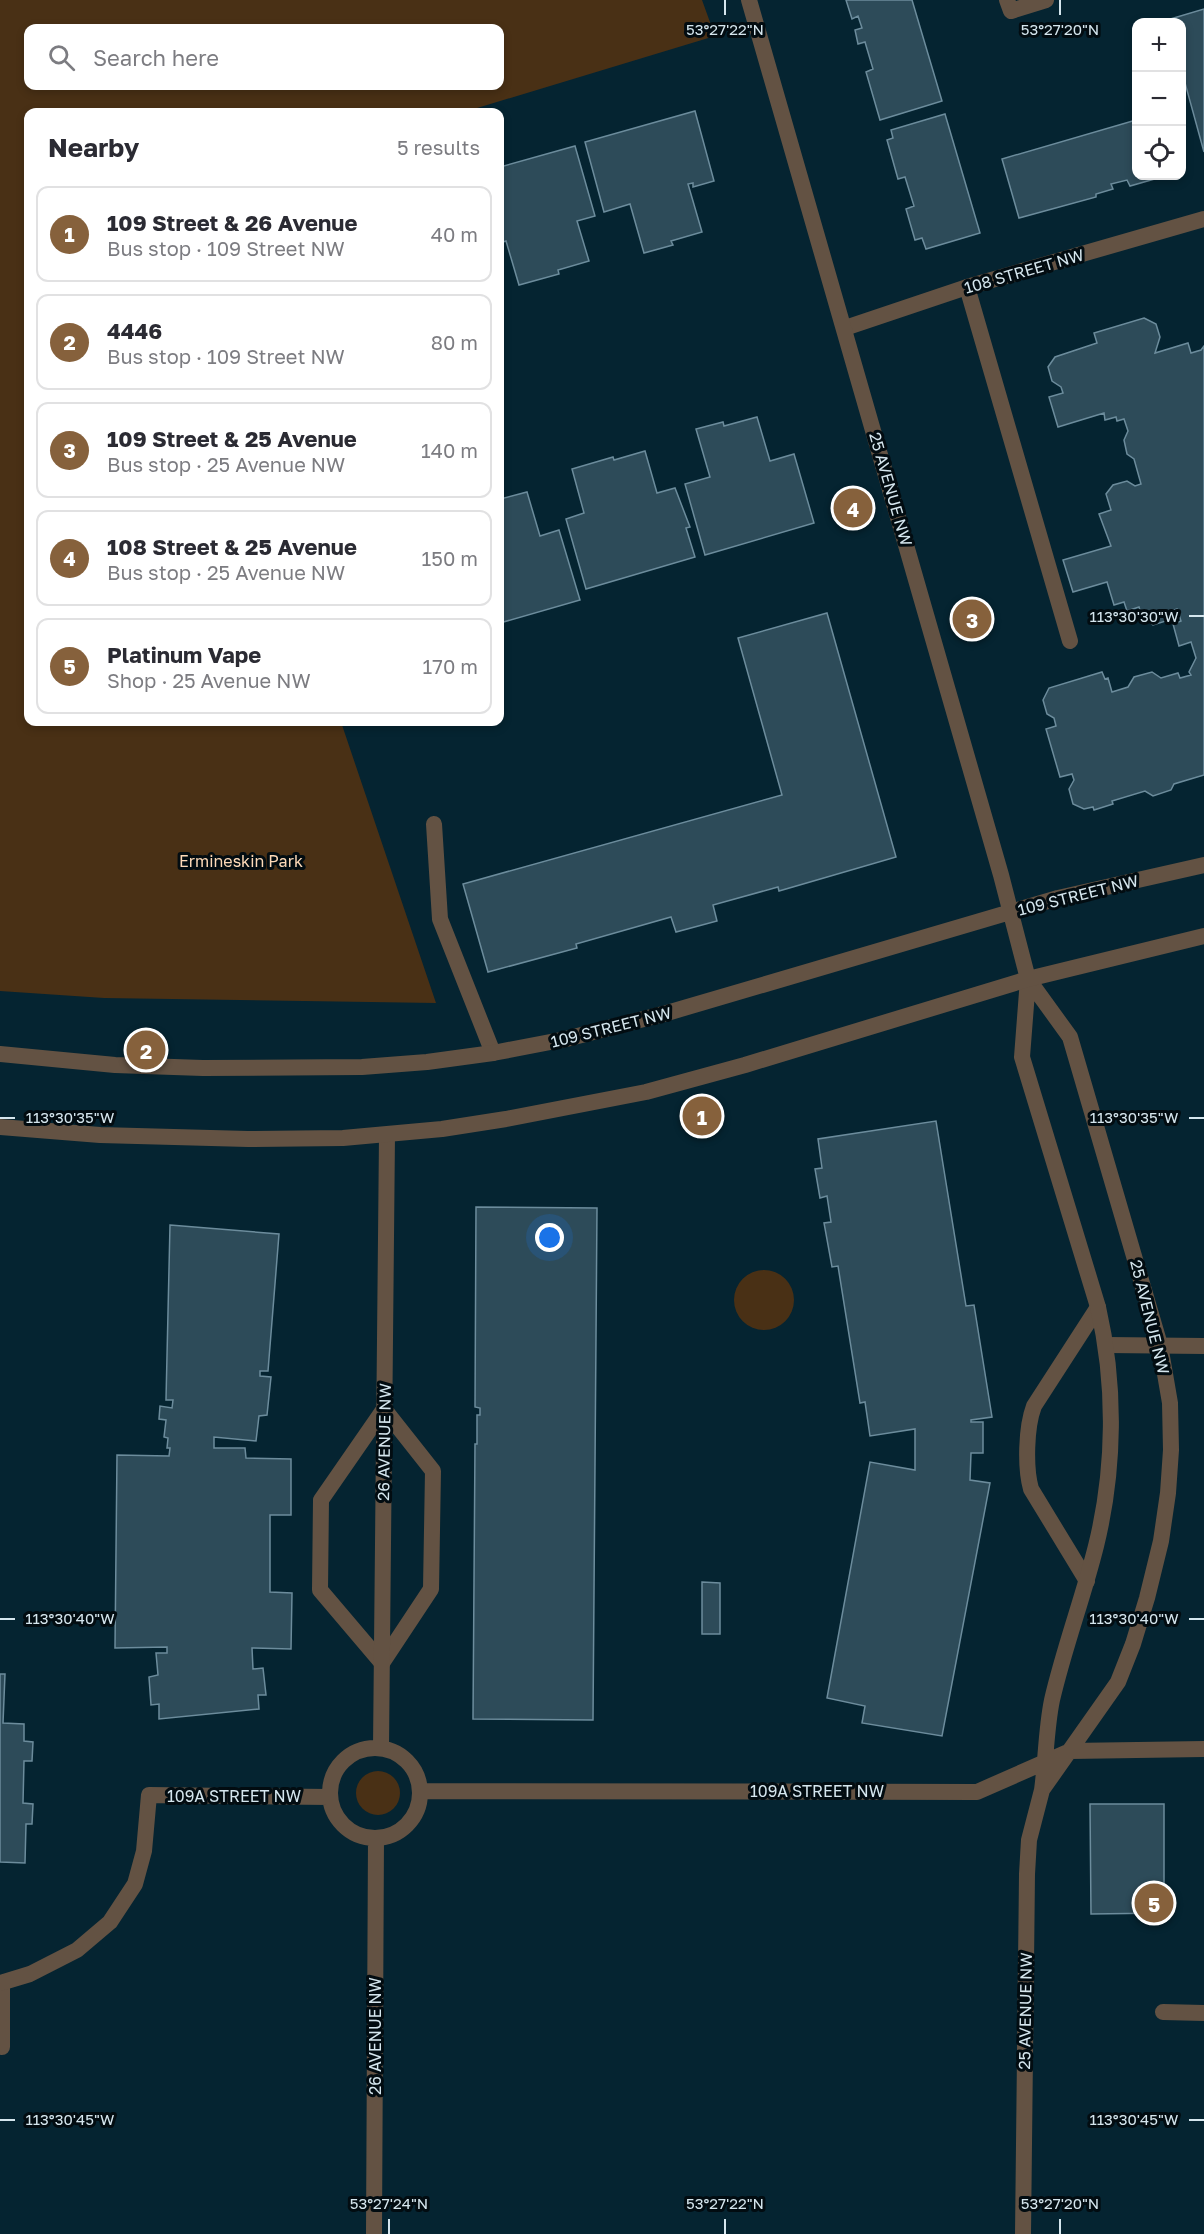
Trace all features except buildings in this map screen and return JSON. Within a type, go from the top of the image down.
[{"type":"street","name":"25 AVENUE NW","points":[[749,0],[1011,912],[1028,979],[1022,1057],[1098,1307],[1107,1345],[1111,1399],[1107,1474],[1101,1520],[1087,1581],[1061,1663],[1052,1703],[1042,1790],[1029,1840],[1023,2234]]},
{"type":"street","points":[[1007,0],[1011,11],[1046,0]]},
{"type":"street","name":"108 STREET NW","points":[[845,328],[967,287],[1204,219]]},
{"type":"street","points":[[967,287],[1070,641]]},
{"type":"street","points":[[434,824],[440,919],[493,1053]]},
{"type":"street","name":"109 STREET NW","points":[[0,1054],[115,1065],[203,1068],[362,1067],[427,1062],[493,1053],[566,1039],[667,1013],[1011,912],[1081,893],[1204,865]]},
{"type":"street","points":[[0,1127],[100,1135],[248,1140],[387,1135],[506,1119],[646,1092],[745,1065],[1028,979],[1204,936]]},
{"type":"street","name":"25 AVENUE NW","points":[[1028,979],[1070,1037],[1160,1346],[1170,1403],[1171,1450],[1161,1541],[1133,1644],[1118,1682],[1042,1790]]},
{"type":"street","name":"26 AVENUE NW","points":[[381,1748],[387,1135]]},
{"type":"street","points":[[1087,1581],[1031,1490],[1028,1479],[1029,1419],[1034,1406],[1098,1307]]},
{"type":"street","points":[[1107,1345],[1204,1346]]},
{"type":"street","points":[[384,1409],[433,1471],[431,1589],[382,1663],[320,1590],[321,1500],[384,1409]]},
{"type":"street","points":[[381,1748],[393,1751],[413,1767],[421,1791],[419,1806],[413,1818],[396,1832],[376,1838],[363,1836],[350,1830],[333,1810],[330,1797],[331,1784],[344,1760],[355,1752],[381,1748]]},
{"type":"street","name":"109A STREET NW","points":[[421,1791],[977,1792],[1070,1751],[1204,1749]]},
{"type":"street","name":"109A STREET NW","points":[[1,1983],[30,1974],[77,1950],[110,1922],[135,1884],[144,1851],[148,1795],[330,1797]]},
{"type":"street","name":"26 AVENUE NW","points":[[374,2234],[376,1838]]},
{"type":"street","points":[[1,1983],[2,2047]]},
{"type":"street","points":[[1163,2012],[1204,2013]]},
{"type":"green space","name":"Ermineskin Park","points":[[0,0],[702,0],[715,36],[477,108],[24,108],[24,726],[342,726],[436,1003],[104,998],[0,991]]},
{"type":"green space","points":[[764,1270],[781,1275],[789,1283],[794,1300],[789,1317],[781,1325],[764,1330],[747,1325],[739,1317],[734,1300],[739,1283],[747,1275]]},
{"type":"green space","points":[[378,1771],[386,1772],[394,1777],[399,1785],[399,1801],[394,1809],[386,1814],[378,1815],[370,1814],[362,1809],[357,1801],[356,1793],[357,1785],[362,1777],[370,1772]]},
{"type":"place","name":"108 Street & 25 Avenue","points":[[853,508]]},
{"type":"place","name":"109 Street & 25 Avenue","points":[[972,619]]},
{"type":"place","name":"4446","points":[[146,1050]]},
{"type":"place","name":"109 Street & 26 Avenue","points":[[702,1116]]},
{"type":"place","name":"Platinum Vape","points":[[1154,1903]]}]
